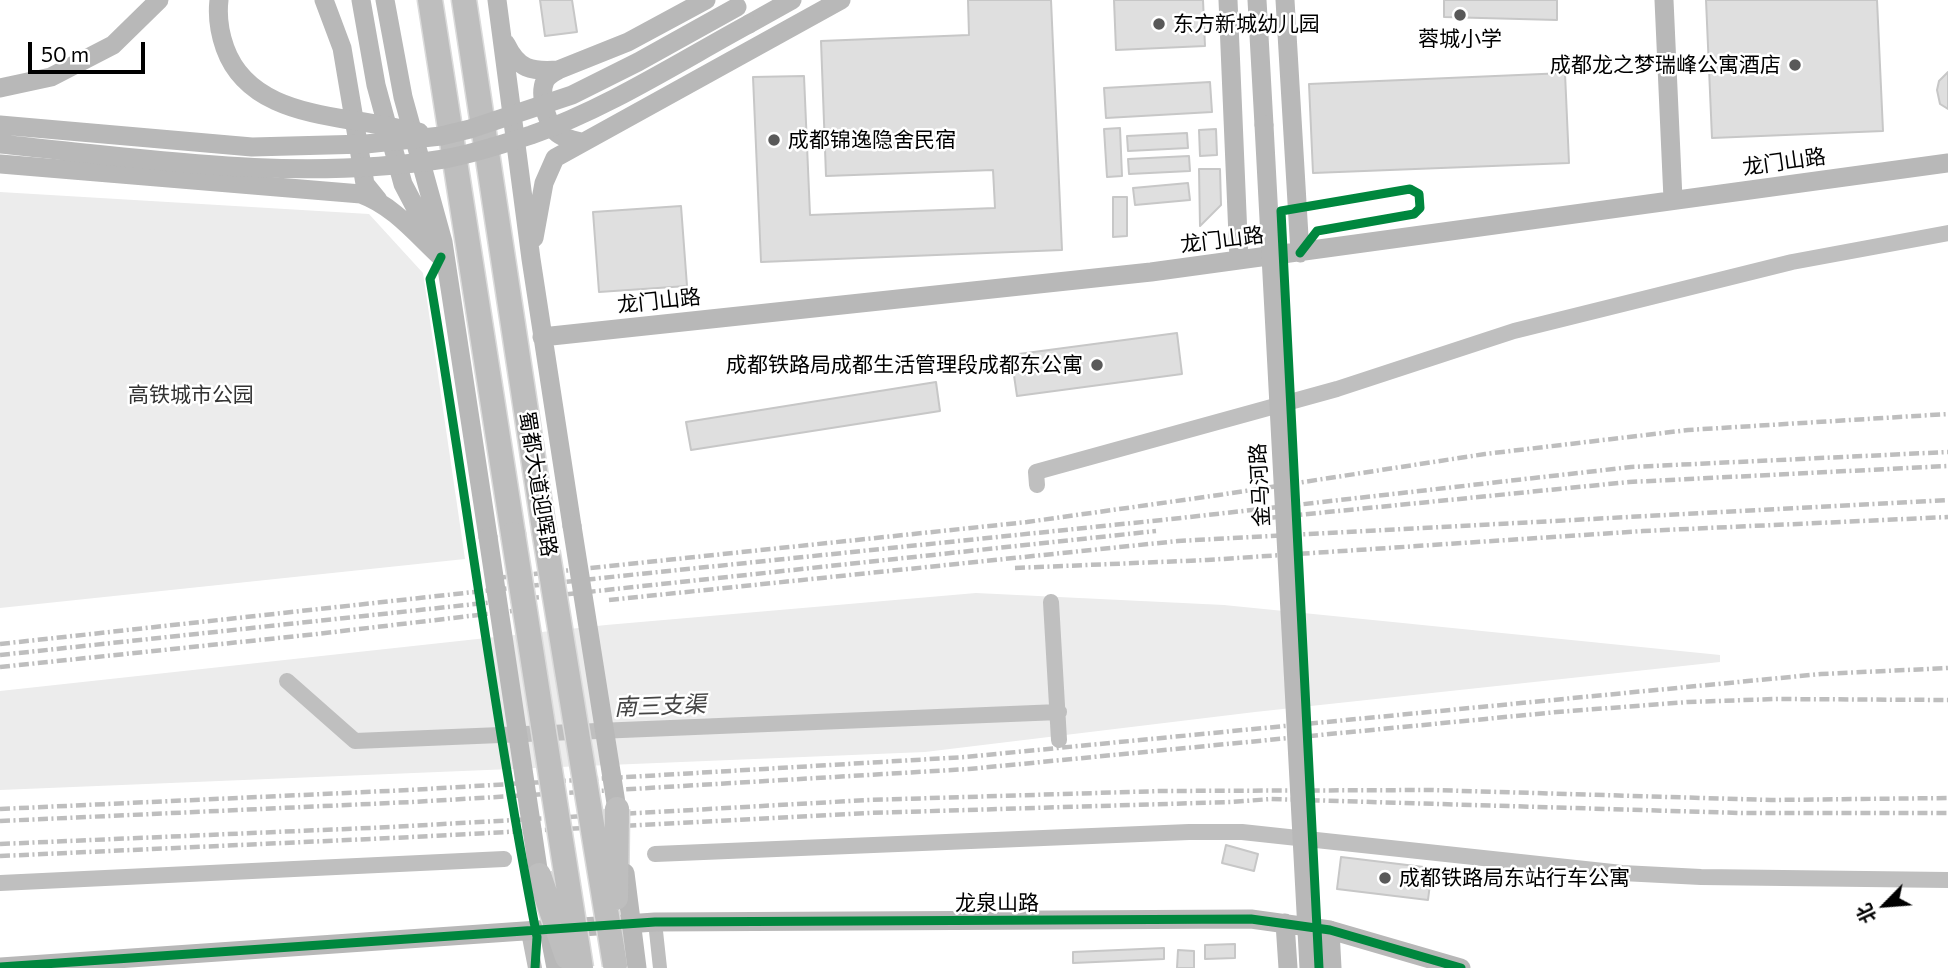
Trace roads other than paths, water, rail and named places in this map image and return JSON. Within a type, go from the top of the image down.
[{"type":"highway","name":"蜀都大道迎晖路","points":[[430,0],[581,968]]},
{"type":"highway","name":"蜀都大道迎晖路","points":[[464,0],[544,530],[623,967]]},
{"type":"highway","points":[[617,809],[623,967]]},
{"type":"highway","points":[[539,875],[571,968]]},
{"type":"street","points":[[0,88],[51,77],[113,45],[159,0]]},
{"type":"street","points":[[219,0],[217,13],[220,32],[228,54],[249,84],[265,96],[286,107],[315,114],[441,136]]},
{"type":"street","points":[[324,0],[342,48],[365,184],[378,200],[396,213],[441,257]]},
{"type":"street","points":[[361,0],[376,85],[403,184],[441,257],[460,343]]},
{"type":"street","points":[[385,0],[403,97],[443,242],[539,875],[556,968]]},
{"type":"street","name":"蜀都大道迎晖路","points":[[497,0],[542,337],[617,809]]},
{"type":"street","points":[[581,142],[565,138],[556,132],[549,122],[543,85],[549,76],[628,42],[706,0]]},
{"type":"street","points":[[0,144],[250,169],[366,167],[445,159],[533,134],[575,117],[792,0]]},
{"type":"street","points":[[531,259],[544,183],[555,158],[841,0]]},
{"type":"street","points":[[1228,0],[1239,260]]},
{"type":"street","name":"金马河路","points":[[1257,0],[1309,968]]},
{"type":"street","points":[[1286,0],[1300,253]]},
{"type":"street","points":[[1664,0],[1673,199]]},
{"type":"street","points":[[0,125],[252,147],[366,144],[441,136],[572,95],[743,4]]},
{"type":"street","points":[[503,37],[513,59],[525,67],[539,72],[558,70]]},
{"type":"street","name":"龙门山路","points":[[542,337],[1152,272],[1948,163]]},
{"type":"street","points":[[0,164],[361,194],[378,200]]},
{"type":"street","name":"龙泉山路","points":[[0,967],[655,922],[1251,919],[1330,930],[1461,968]]},
{"type":"street","points":[[655,922],[660,968]]},
{"type":"street","points":[[1285,923],[1288,968]]},
{"type":"street","points":[[1330,930],[1332,968]]},
{"type":"street","points":[[528,932],[536,968]]},
{"type":"waterway","points":[[1037,485],[1036,472],[1337,389],[1514,331],[1792,262],[1948,233]]},
{"type":"waterway","points":[[1051,602],[1059,740]]},
{"type":"waterway","name":"南三支渠","points":[[287,681],[355,741],[1059,712]]},
{"type":"waterway","points":[[655,854],[1242,832],[1622,873],[1701,877],[1948,880]]},
{"type":"waterway","points":[[0,883],[504,859]]},
{"type":"railway","points":[[496,578],[1027,522],[1485,454],[1688,430],[1948,414]]},
{"type":"railway","points":[[0,644],[1181,518],[1631,467],[1948,452]]},
{"type":"railway","points":[[1268,518],[1629,482],[1948,466]]},
{"type":"railway","points":[[609,600],[1178,541],[1948,500]]},
{"type":"railway","points":[[1015,568],[1207,560],[1643,531],[1948,517]]},
{"type":"railway","points":[[0,655],[1156,531]]},
{"type":"railway","points":[[0,667],[529,609]]},
{"type":"railway","points":[[0,809],[409,790],[965,757],[1821,674],[1948,668]]},
{"type":"railway","points":[[0,821],[412,802],[969,769],[1557,712],[1688,702],[1776,699],[1948,700]]},
{"type":"railway","points":[[0,844],[391,827],[868,800],[1161,791],[1432,790],[1771,800],[1948,798]]},
{"type":"railway","points":[[0,856],[868,813],[1271,799],[1741,813],[1948,813]]},
{"type":"place","name":"蓉城小学","points":[[1460,15]]},
{"type":"place","name":"东方新城幼儿园","points":[[1159,24]]},
{"type":"place","name":"成都龙之梦瑞峰公寓酒店","points":[[1795,65]]},
{"type":"place","name":"成都锦逸隐舍民宿","points":[[774,140]]},
{"type":"place","name":"成都铁路局成都生活管理段成都东公寓","points":[[1097,365]]},
{"type":"place","name":"成都铁路局东站行车公寓","points":[[1385,878]]},
{"type":"park label","name":"高铁城市公园","points":[[191,395]]}]
